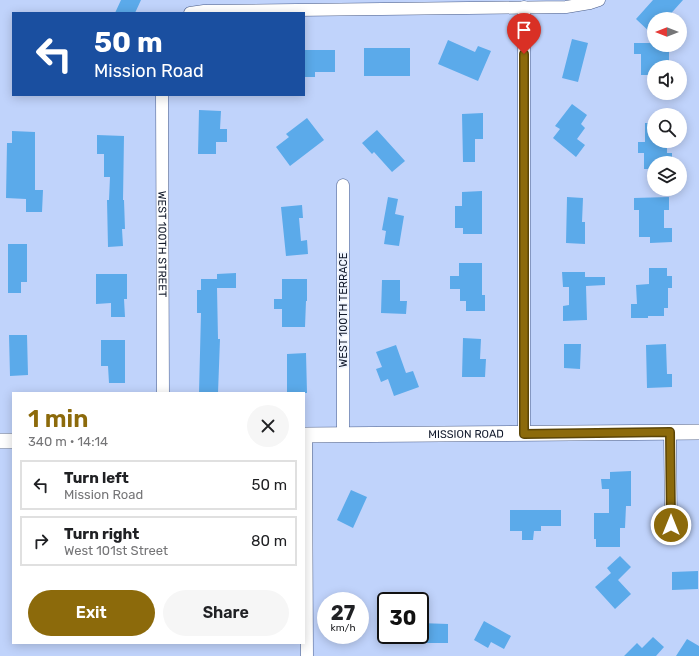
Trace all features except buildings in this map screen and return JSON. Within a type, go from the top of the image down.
[{"type":"main road","name":"MISSION ROAD","points":[[305,435],[699,432]]},
{"type":"main road","points":[[0,441],[12,441]]},
{"type":"street","points":[[197,12],[566,7],[599,0]]},
{"type":"street","points":[[524,7],[524,434]]},
{"type":"street","name":"WEST 100TH STREET","points":[[162,96],[163,392]]},
{"type":"street","name":"WEST 100TH TERRACE","points":[[342,435],[343,185]]},
{"type":"street","points":[[670,432],[671,525]]},
{"type":"street","points":[[305,435],[307,656]]},
{"type":"route","points":[[524,54],[524,434],[670,432],[671,525]]}]
